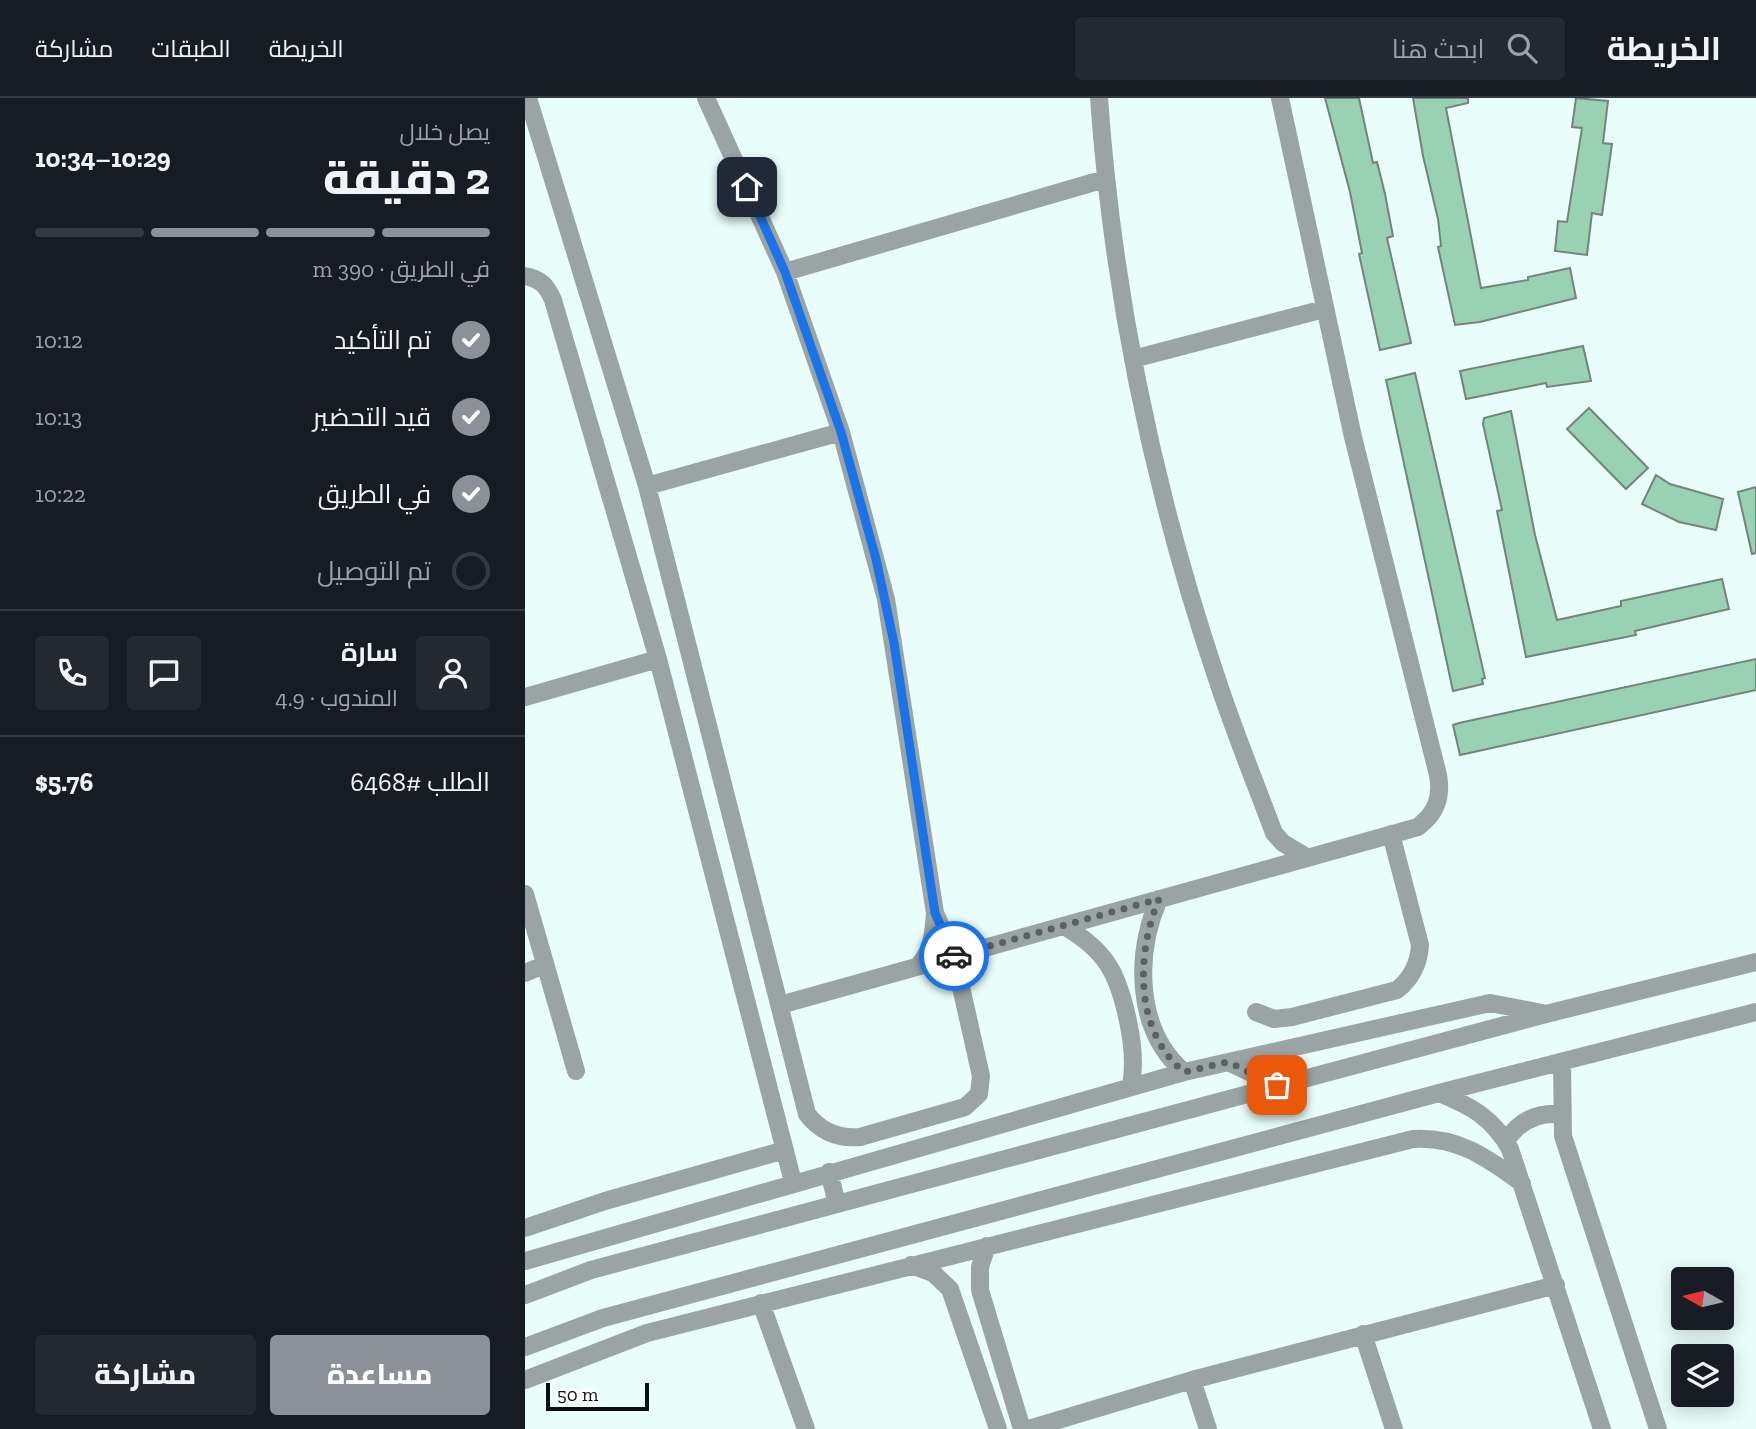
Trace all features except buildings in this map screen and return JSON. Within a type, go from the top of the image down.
[{"type":"street","points":[[528,98],[647,486],[807,1114],[827,1132],[844,1137],[860,1137],[965,1107],[976,1099],[981,1082],[954,956],[935,913]]},
{"type":"street","points":[[706,98],[785,272],[841,432],[886,599],[935,913],[933,941],[927,956],[917,967]]},
{"type":"street","points":[[1099,98],[1105,179],[1133,359],[1185,574],[1217,680],[1274,833],[1283,843],[1308,858]]},
{"type":"street","points":[[781,1006],[1418,827],[1428,820],[1439,799],[1440,787],[1324,309],[1280,98]]},
{"type":"street","points":[[785,272],[1105,179]]},
{"type":"street","points":[[525,276],[539,280],[548,287],[553,300],[658,659],[793,1182]]},
{"type":"street","points":[[1133,359],[1324,309]]},
{"type":"street","points":[[647,486],[841,432]]},
{"type":"street","points":[[525,697],[658,659]]},
{"type":"street","points":[[1267,869],[1274,833]]},
{"type":"street","points":[[1256,1012],[1274,1018],[1292,1017],[1397,990],[1410,977],[1418,962],[1420,945],[1391,834]]},
{"type":"street","points":[[525,894],[576,1071]]},
{"type":"street","points":[[1159,899],[1150,920],[1143,971],[1146,999],[1158,1042],[1184,1072]]},
{"type":"street","points":[[1064,926],[1085,938],[1103,956],[1117,976],[1133,1048],[1131,1086]]},
{"type":"street","points":[[525,1295],[591,1270],[1277,1085],[1756,962]]},
{"type":"street","points":[[525,974],[544,965]]},
{"type":"street","points":[[1117,976],[1143,971]]},
{"type":"street","points":[[525,1261],[1184,1072],[1490,1003],[1546,1014]]},
{"type":"street","points":[[525,1347],[603,1318],[1439,1093],[1756,1012]]},
{"type":"street","points":[[1133,1048],[1158,1042]]},
{"type":"street","points":[[1228,1062],[1277,1085]]},
{"type":"street","points":[[1562,1062],[1563,1136],[1658,1429]]},
{"type":"street","points":[[1439,1093],[1483,1114],[1506,1141],[1602,1429]]},
{"type":"street","points":[[1506,1141],[1517,1126],[1533,1116],[1561,1114]]},
{"type":"street","points":[[525,1380],[647,1333],[815,1288],[1413,1139],[1438,1139],[1462,1145],[1486,1157],[1522,1183]]},
{"type":"street","points":[[525,1228],[605,1201],[785,1150]]},
{"type":"street","points":[[829,1172],[838,1204]]},
{"type":"street","points":[[986,1246],[980,1267],[980,1290],[1023,1429]]},
{"type":"street","points":[[808,1263],[815,1288]]},
{"type":"street","points":[[911,1265],[933,1273],[950,1289],[998,1429]]},
{"type":"street","points":[[1028,1429],[1192,1380],[1556,1285]]},
{"type":"street","points":[[761,1303],[806,1429]]},
{"type":"street","points":[[1363,1334],[1394,1429]]},
{"type":"street","points":[[1192,1380],[1208,1429]]},
{"type":"way so far","points":[[954,956],[1159,899],[1150,920],[1143,971],[1153,1031],[1165,1054],[1184,1072],[1228,1062],[1277,1085]]},
{"type":"route","points":[[747,187],[785,272],[841,432],[876,559],[894,643],[935,913],[954,956]]}]
